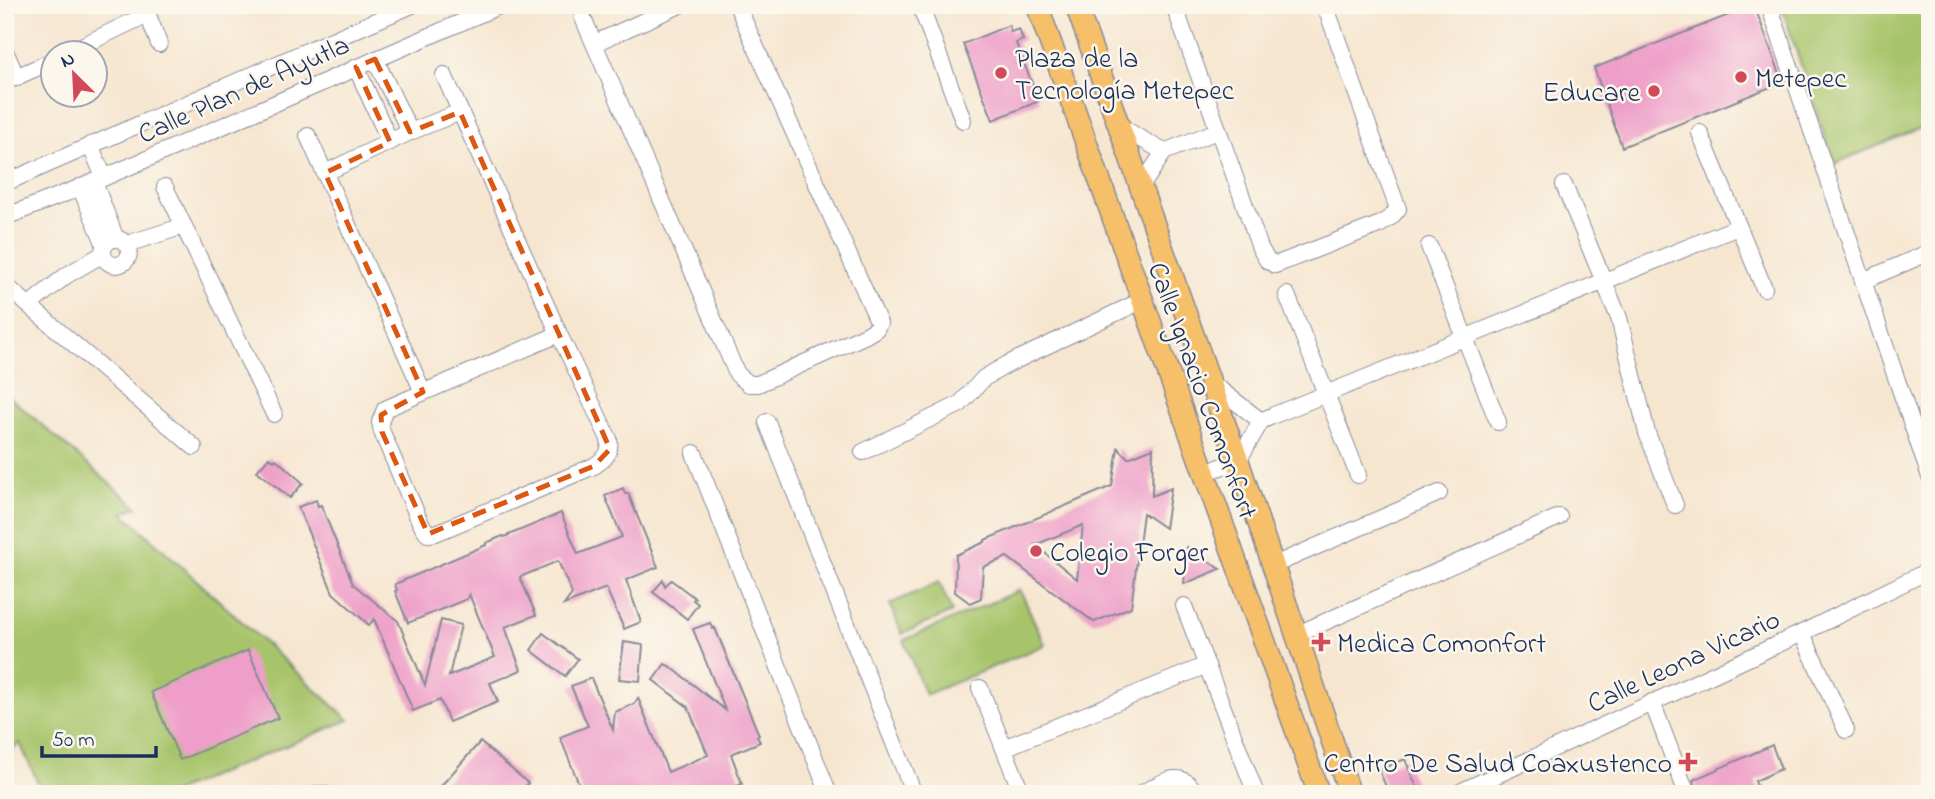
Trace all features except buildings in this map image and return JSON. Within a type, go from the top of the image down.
[{"type":"main road","name":"Calle Ignacio Comonfort","points":[[1037,5],[1319,794]]},
{"type":"main road","name":"Calle Ignacio Comonfort","points":[[1076,5],[1238,461],[1350,794]]},
{"type":"street","name":"Calle Plan de Ayutla","points":[[5,217],[93,182],[375,59],[481,9],[501,5]]},
{"type":"street","points":[[583,18],[737,374],[749,384],[758,384],[866,335],[879,323],[737,5]]},
{"type":"street","points":[[920,5],[963,120]]},
{"type":"street","points":[[1174,5],[1260,248],[1267,260],[1275,265],[1381,224],[1398,209],[1325,5]]},
{"type":"street","points":[[1769,5],[1930,477]]},
{"type":"street","name":"Calle Plan de Ayutla","points":[[5,183],[374,13],[410,6]]},
{"type":"street","points":[[595,43],[664,8]]},
{"type":"street","points":[[95,38],[146,10],[159,44]]},
{"type":"street","points":[[5,51],[11,80],[38,67]]},
{"type":"street","points":[[375,59],[410,132]]},
{"type":"street","points":[[356,67],[390,142]]},
{"type":"street","points":[[444,75],[559,334],[609,439],[610,449],[605,458],[594,466],[436,533],[428,534],[420,522],[380,422],[385,409],[559,334]]},
{"type":"street","points":[[325,173],[410,132],[460,112]]},
{"type":"street","points":[[1119,126],[1164,152]]},
{"type":"street","points":[[1140,188],[1164,152],[1217,131]]},
{"type":"street","points":[[1700,134],[1765,288]]},
{"type":"street","points":[[308,136],[423,392]]},
{"type":"street","points":[[90,145],[93,182],[113,246]]},
{"type":"street","points":[[1564,185],[1605,282],[1626,344],[1644,424],[1675,505]]},
{"type":"street","points":[[165,187],[274,414]]},
{"type":"street","points":[[29,305],[67,275],[113,246],[184,226]]},
{"type":"street","points":[[1206,472],[1238,461],[1261,421],[1738,227]]},
{"type":"street","points":[[1429,246],[1498,422]]},
{"type":"street","points":[[1863,281],[1930,252]]},
{"type":"street","points":[[5,285],[194,447]]},
{"type":"street","points":[[1287,295],[1358,475]]},
{"type":"street","points":[[863,452],[960,404],[984,378],[1007,363],[1141,301]]},
{"type":"street","points":[[1210,382],[1261,421]]},
{"type":"street","points":[[767,422],[914,794]]},
{"type":"street","points":[[694,453],[830,794]]},
{"type":"street","points":[[1273,565],[1439,493]]},
{"type":"street","points":[[1298,634],[1559,517]]},
{"type":"street","name":"Calle Leona Vicario","points":[[1456,794],[1802,633],[1930,570]]},
{"type":"street","points":[[1184,606],[1256,794]]},
{"type":"street","points":[[1802,633],[1846,730]]},
{"type":"street","points":[[1004,748],[1207,665]]},
{"type":"street","points":[[980,688],[1022,794]]},
{"type":"street","points":[[1652,702],[1687,794]]},
{"type":"street","points":[[1140,794],[1175,778],[1183,778],[1190,783],[1196,794]]},
{"type":"street","points":[[317,794],[325,794]]},
{"type":"highlighted area","points":[[375,59],[410,132],[460,112],[610,449],[594,466],[428,534],[382,432],[381,415],[423,392],[325,173],[390,142],[356,67]]},
{"type":"green space","points":[[1781,5],[1930,5],[1930,124],[1834,164]]},
{"type":"green space","points":[[5,393],[137,507],[123,513],[349,720],[169,794],[43,794],[20,743],[5,755]]},
{"type":"green space","points":[[939,582],[952,612],[902,634],[890,604]]},
{"type":"green space","points":[[1020,590],[1045,645],[925,695],[904,640]]},
{"type":"place","name":"Plaza de la Tecnología Metepec","points":[[1001,73]]},
{"type":"place","name":"Metepec","points":[[1741,77]]},
{"type":"place","name":"Educare","points":[[1654,91]]},
{"type":"place","name":"Colegio Forger","points":[[1036,551]]},
{"type":"place","name":"Medica Comonfort","points":[[1321,642]]},
{"type":"place","name":"Centro De Salud Coaxustenco","points":[[1688,762]]}]
